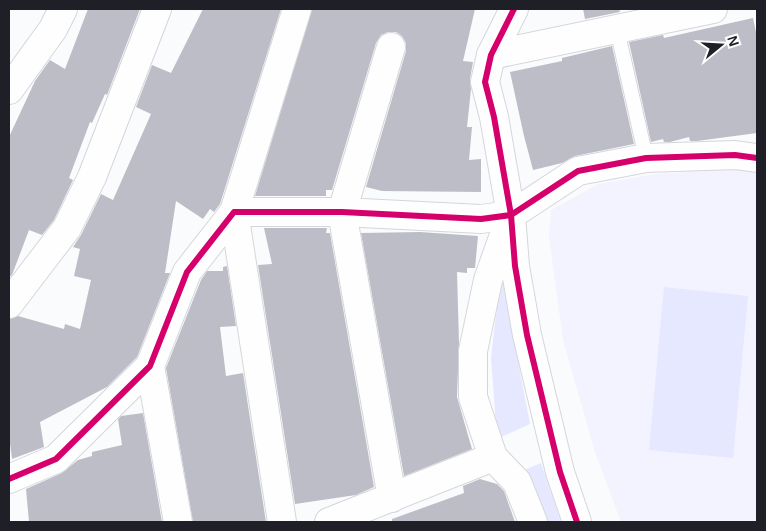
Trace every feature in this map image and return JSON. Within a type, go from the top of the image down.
[{"type":"street","points":[[9,90],[53,29],[63,9]]},
{"type":"street","points":[[9,304],[67,228],[92,177],[157,9]]},
{"type":"street","points":[[9,479],[56,459],[150,366],[187,272],[234,212],[297,9]]},
{"type":"street","points":[[514,9],[491,54],[485,82],[494,117],[511,215],[514,266],[527,335],[560,472],[577,522]]},
{"type":"street","points":[[491,54],[714,9]]},
{"type":"street","points":[[391,47],[342,212],[392,498]]},
{"type":"street","points":[[234,212],[342,212],[482,219],[511,215],[578,172],[646,158],[735,155],[757,158]]},
{"type":"street","points":[[234,212],[282,522]]},
{"type":"street","points":[[511,215],[488,280],[473,351],[473,397],[493,458],[517,482],[532,522]]},
{"type":"street","points":[[150,366],[178,522]]},
{"type":"street","points":[[329,522],[493,458]]},
{"type":"lane","points":[[617,29],[646,158]]},
{"type":"shaded area","points":[[757,168],[757,522],[621,522],[595,452],[563,340],[549,237],[551,210],[598,184],[656,174]]},
{"type":"shaded area","points":[[501,273],[530,424],[497,439],[491,357]]},
{"type":"shaded area","points":[[664,287],[748,296],[733,458],[649,450]]},
{"type":"shaded area","points":[[541,463],[561,522],[543,522],[522,471]]},
{"type":"building","points":[[88,9],[140,9],[107,95],[105,94],[92,123],[90,122],[69,178],[73,180],[54,220],[42,235],[29,230],[12,275],[9,277],[9,137],[35,81],[50,60],[65,69]]},
{"type":"building","points":[[203,9],[281,9],[220,204],[214,212],[210,209],[203,219],[176,201],[165,273],[170,273],[137,357],[107,387],[40,422],[44,447],[12,459],[9,435],[9,319],[18,316],[64,329],[65,324],[80,329],[91,280],[74,276],[80,249],[73,247],[101,194],[113,200],[151,114],[136,107],[152,65],[171,73]]},
{"type":"building","points":[[312,9],[475,9],[463,61],[473,62],[467,127],[472,127],[469,160],[481,159],[481,192],[382,191],[366,187],[406,51],[406,43],[402,36],[396,32],[388,32],[381,35],[376,43],[332,190],[326,190],[326,196],[255,196]]},
{"type":"building","points":[[583,9],[619,9],[620,12],[585,19]]},
{"type":"building","points":[[753,18],[757,37],[757,133],[697,141],[690,141],[689,137],[670,142],[664,142],[663,139],[651,142],[629,42],[663,35],[664,38]]},
{"type":"building","points":[[612,46],[634,144],[575,156],[562,163],[533,170],[510,72],[562,61],[562,58]]},
{"type":"building","points":[[264,228],[327,228],[326,233],[330,233],[374,487],[356,495],[295,504],[258,265],[272,264]]},
{"type":"building","points":[[420,232],[478,236],[475,268],[467,268],[467,273],[457,272],[459,343],[457,397],[472,449],[404,476],[361,233]]},
{"type":"building","points":[[227,266],[236,326],[220,327],[226,376],[243,373],[266,522],[193,522],[166,368],[201,280],[207,271],[223,271],[223,267]]},
{"type":"building","points":[[143,413],[162,522],[29,522],[26,489],[62,473],[78,460],[92,456],[92,452],[122,445],[118,419],[121,416]]},
{"type":"building","points":[[480,479],[497,484],[504,491],[515,522],[392,522],[392,519],[464,493],[463,486]]},
{"type":"cycle path","points":[[514,9],[491,55],[485,82],[494,117],[511,215],[515,266],[527,335],[560,472],[577,522]]},
{"type":"cycle path","points":[[9,479],[56,459],[150,366],[187,272],[234,212],[342,212],[481,219],[511,215],[578,171],[646,158],[735,155],[757,158]]}]
